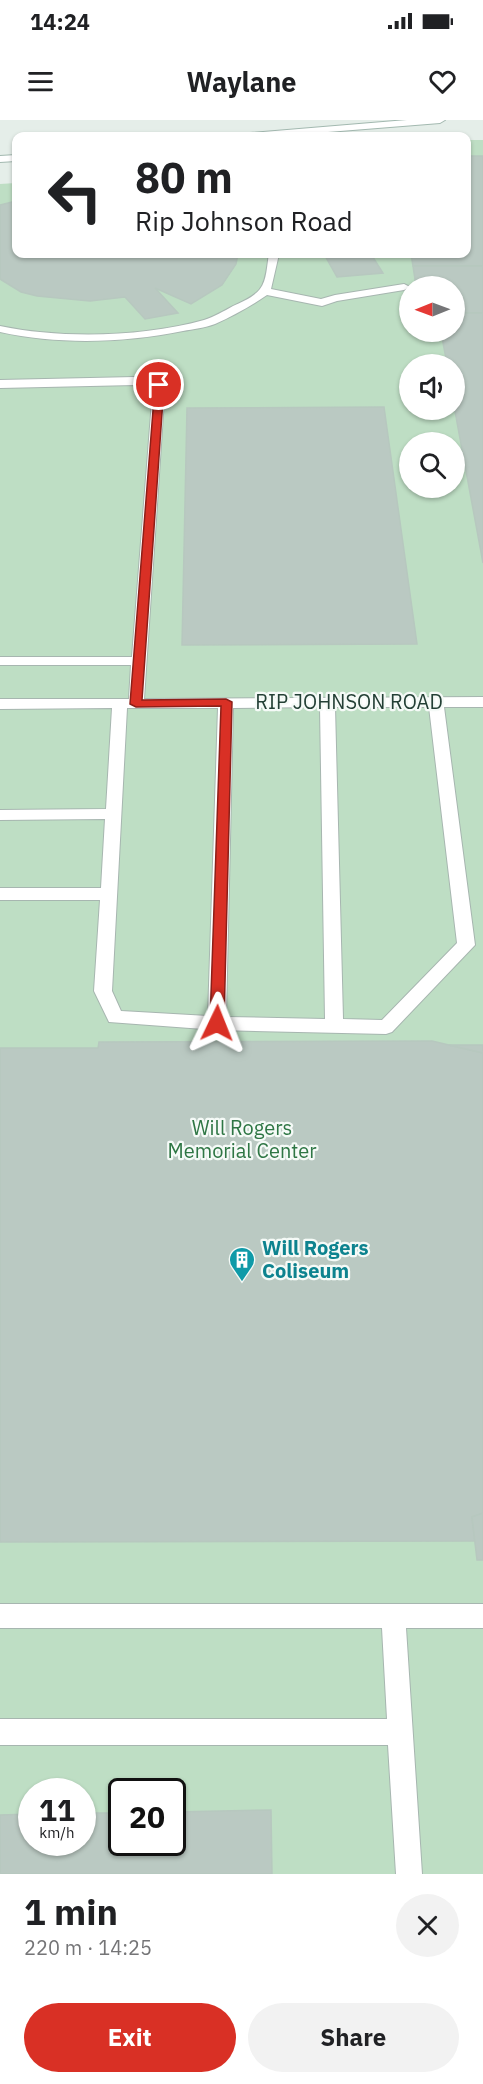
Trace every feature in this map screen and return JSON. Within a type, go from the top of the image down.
[{"type":"main road","points":[[298,132],[440,120]]},
{"type":"main road","points":[[0,329],[32,336],[95,337],[160,332],[209,322],[247,304],[265,291],[270,279],[273,258]]},
{"type":"main road","points":[[265,291],[322,303],[335,298],[399,288]]},
{"type":"main road","points":[[0,384],[135,381],[159,385],[139,661],[128,704],[113,814],[103,991],[115,1017],[217,1023],[386,1027],[466,945],[436,702]]},
{"type":"main road","points":[[0,661],[139,661]]},
{"type":"main road","points":[[217,1023],[226,702]]},
{"type":"main road","name":"RIP JOHNSON ROAD","points":[[0,704],[483,702]]},
{"type":"main road","points":[[327,703],[334,1025]]},
{"type":"main road","points":[[0,815],[113,814]]},
{"type":"main road","points":[[0,894],[109,894]]},
{"type":"main road","points":[[0,1616],[483,1616]]},
{"type":"main road","points":[[393,1616],[409,1874]]},
{"type":"main road","points":[[0,1732],[400,1732]]},
{"type":"green space","name":"Will Rogers Memorial Center","points":[[471,140],[483,140],[483,1874],[0,1874],[0,184],[12,183],[12,258],[471,258]]},
{"type":"building","points":[[471,156],[483,156],[483,266],[413,266],[412,258],[471,258]]},
{"type":"building","points":[[12,202],[12,258],[237,258],[236,264],[222,285],[191,304],[155,288],[178,313],[145,319],[125,297],[90,301],[37,296],[21,292],[0,279],[0,205]]},
{"type":"building","points":[[326,258],[374,258],[383,273],[337,277]]},
{"type":"building","points":[[413,266],[483,266],[483,313],[465,313],[465,276],[414,276]]},
{"type":"building","points":[[465,313],[483,313],[483,563],[465,466],[465,432],[459,432],[457,420],[465,420],[465,354],[445,354],[443,342],[465,342]]},
{"type":"building","points":[[384,407],[417,644],[182,645],[187,408]]},
{"type":"building","name":"Will Rogers Coliseum","points":[[432,1041],[483,1053],[483,1513],[472,1517],[475,1541],[0,1542],[0,1048],[98,1048],[99,1042]]},
{"type":"building","points":[[449,1045],[483,1045],[483,1053]]},
{"type":"building","points":[[483,1513],[483,1560],[477,1560],[472,1517]]},
{"type":"building","points":[[271,1810],[272,1874],[0,1874],[0,1815],[18,1814],[18,1856],[96,1856],[96,1813],[108,1813],[108,1856],[186,1856],[186,1812]]},
{"type":"place","name":"Will Rogers Coliseum","points":[[242,1283]]},
{"type":"route","points":[[159,385],[136,704],[226,702],[217,1023]]}]
